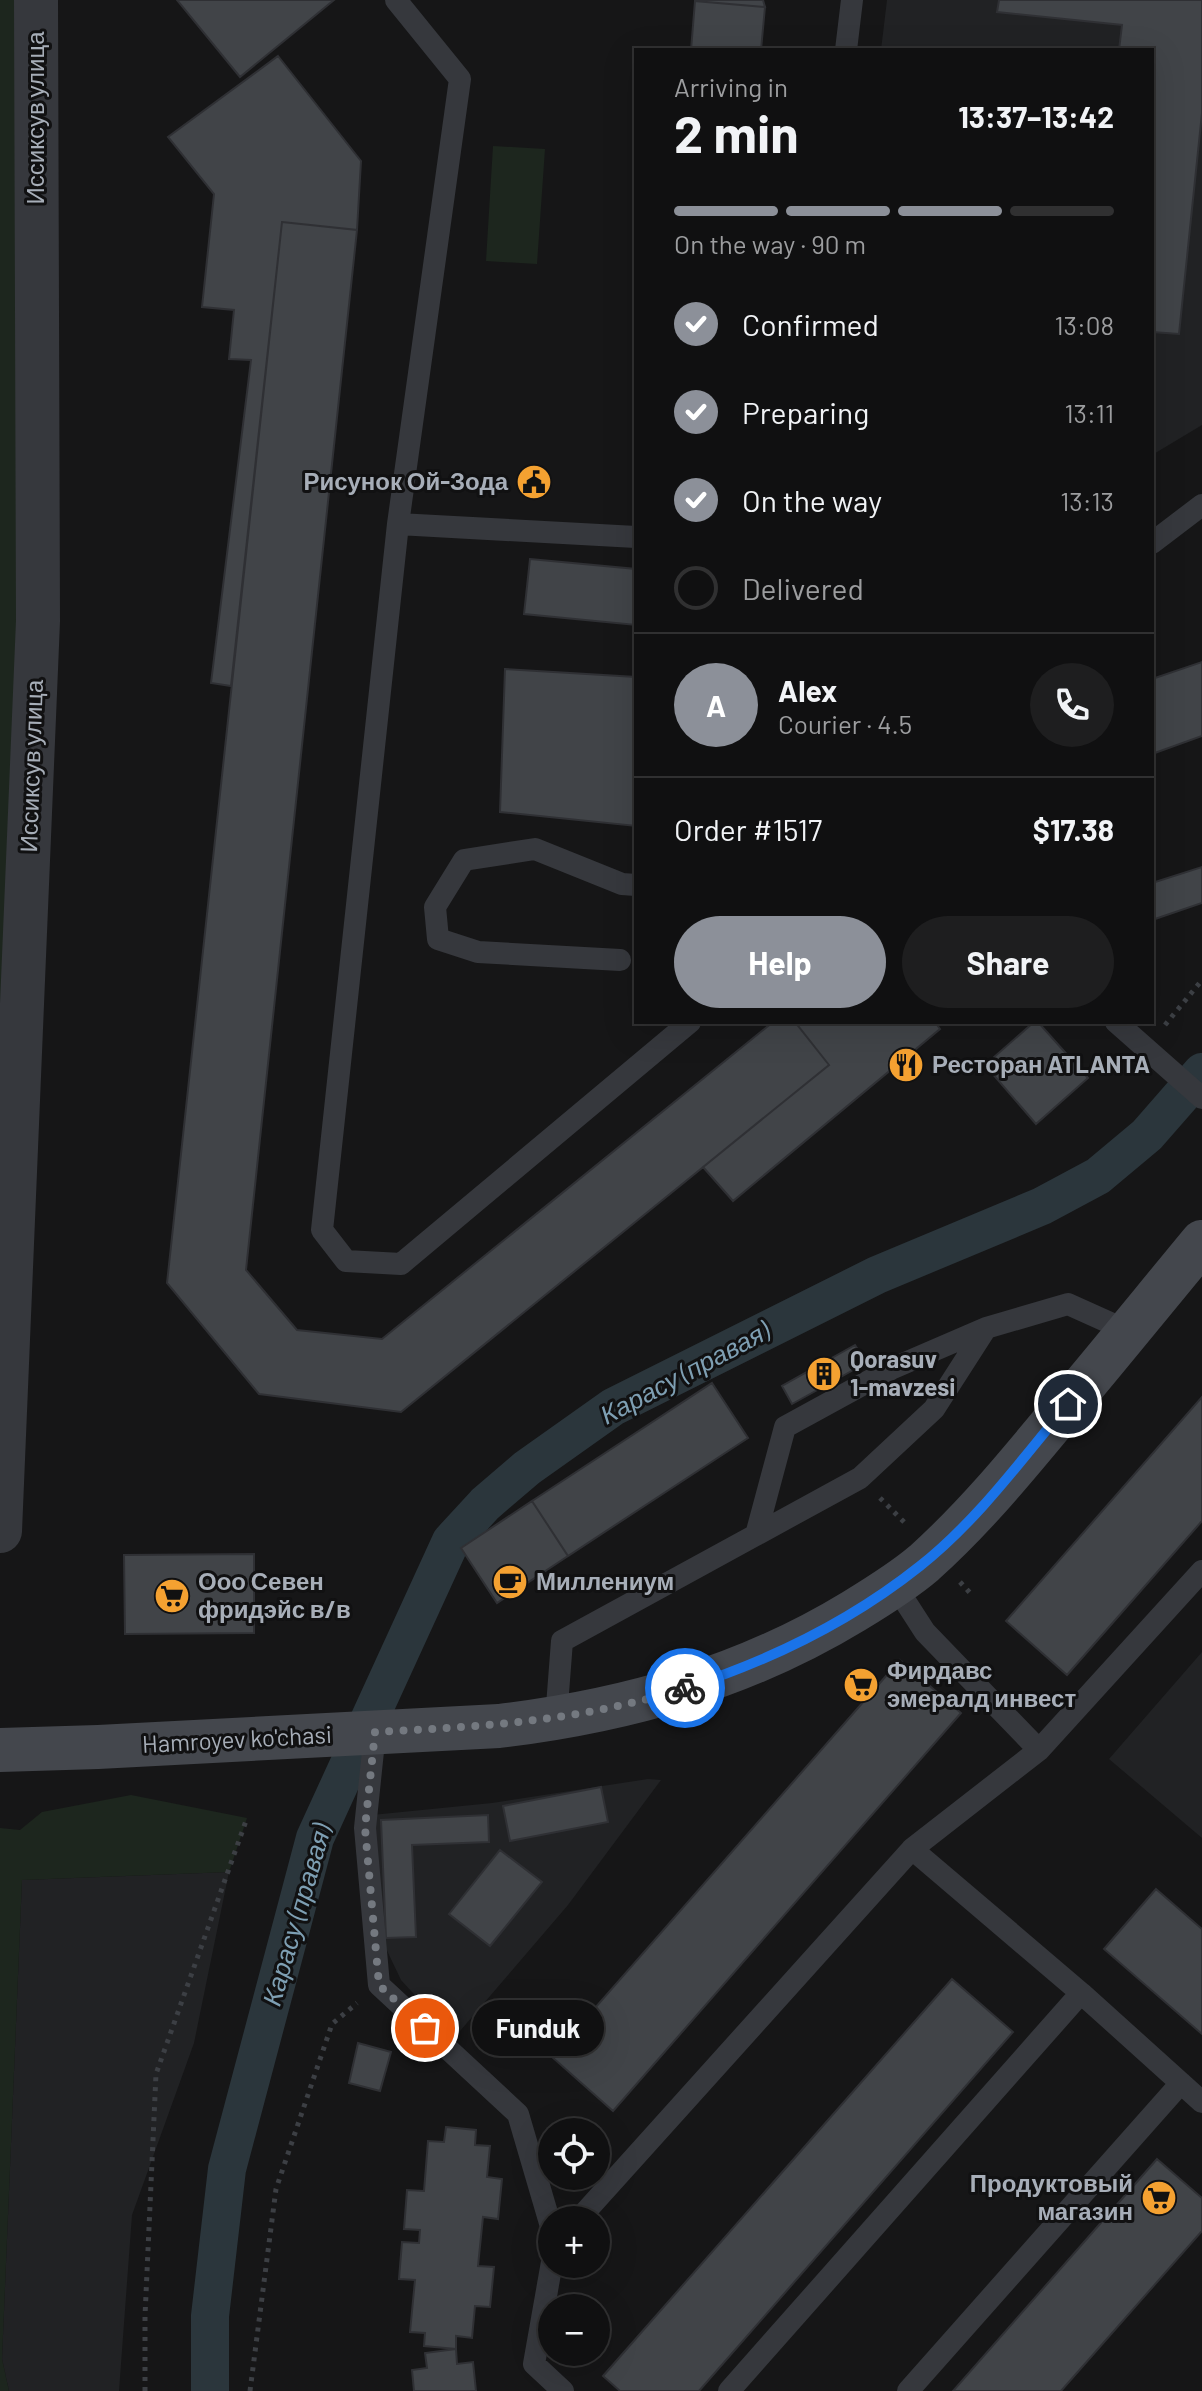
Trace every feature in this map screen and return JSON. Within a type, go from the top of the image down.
[{"type":"main road","name":"Hamroyev ko'chasi","points":[[0,1750],[499,1726],[556,1719],[641,1701],[724,1676],[829,1626],[922,1564],[965,1524],[1202,1242]]},
{"type":"street","name":"Иссиксув улица","points":[[0,1531],[38,621],[36,0]]},
{"type":"lane","points":[[396,0],[460,79],[398,524],[322,1230],[346,1261],[401,1264],[688,1024]]},
{"type":"lane","points":[[846,48],[852,0]]},
{"type":"lane","points":[[1154,541],[1202,505]]},
{"type":"lane","points":[[398,524],[634,537]]},
{"type":"lane","points":[[620,960],[478,952],[438,939],[435,907],[464,860],[535,849],[622,884],[634,885]]},
{"type":"lane","points":[[1118,1024],[1202,1098]]},
{"type":"lane","points":[[756,1535],[785,1427],[891,1369],[986,1328],[1068,1304],[1128,1331]]},
{"type":"lane","points":[[556,1719],[562,1641],[860,1478],[934,1409],[986,1328]]},
{"type":"lane","points":[[591,2206],[912,1849],[1039,1750],[1202,1571]]},
{"type":"lane","points":[[894,1584],[925,1632],[1039,1750]]},
{"type":"lane","points":[[375,1732],[365,1828],[379,1985],[518,2114],[545,2206]]},
{"type":"lane","points":[[912,1849],[1081,1993],[1202,2102]]},
{"type":"lane","points":[[729,2391],[1081,1993]]},
{"type":"lane","points":[[908,2391],[1181,2083]]},
{"type":"lane","points":[[537,2391],[534,2364],[549,2278]]},
{"type":"lane","points":[[534,2364],[563,2391]]},
{"type":"path","points":[[1145,1048],[1202,980]]},
{"type":"path","points":[[145,2391],[145,2316],[156,2074],[247,1818]]},
{"type":"path","points":[[250,2391],[276,2189],[332,2024],[379,1985]]},
{"type":"shaded area","points":[[0,0],[36,0],[0,1531]]},
{"type":"shaded area","points":[[887,0],[1202,0],[1202,425],[1154,454],[1154,48],[881,48]]},
{"type":"shaded area","points":[[493,146],[545,149],[537,264],[486,261]]},
{"type":"shaded area","points":[[1202,1652],[1202,1838],[1109,1759]]},
{"type":"shaded area","points":[[648,1779],[661,1780],[568,1905],[454,2038],[401,1980],[381,1938],[372,1815],[492,1803]]},
{"type":"shaded area","points":[[131,1795],[247,1818],[229,1872],[22,1880],[2,2359],[9,2391],[0,2391],[0,1828],[20,1830],[42,1812]]},
{"type":"shaded area","points":[[229,1872],[194,2043],[132,2215],[119,2391],[9,2391],[2,2359],[22,1880]]},
{"type":"building","points":[[177,0],[334,0],[240,77]]},
{"type":"building","points":[[763,0],[765,7],[695,1]]},
{"type":"building","points":[[999,0],[1202,0],[1202,113],[1179,334],[1154,332],[1154,48],[1119,48],[1122,25],[997,12]]},
{"type":"building","points":[[695,1],[765,7],[761,48],[691,48]]},
{"type":"building","points":[[278,56],[361,161],[357,230],[282,222],[231,686],[211,683],[251,360],[229,359],[234,310],[202,307],[214,194],[168,137]]},
{"type":"building","points":[[282,222],[357,230],[246,1270],[297,1330],[382,1339],[771,1024],[797,1024],[829,1065],[401,1412],[259,1394],[167,1283]]},
{"type":"building","points":[[530,559],[634,569],[634,625],[524,614]]},
{"type":"building","points":[[1202,662],[1202,736],[1154,753],[1154,678]]},
{"type":"building","points":[[505,669],[634,677],[634,826],[500,812]]},
{"type":"building","points":[[1202,867],[1202,903],[1154,919],[1154,882]]},
{"type":"building","points":[[797,1024],[936,1024],[940,1029],[733,1201],[703,1167],[829,1065]]},
{"type":"building","points":[[1032,1024],[1040,1024],[1088,1078],[1036,1124],[985,1065]]},
{"type":"building","name":"Qorasuv 1-mavzesi","points":[[855,1345],[866,1363],[792,1404],[782,1386]]},
{"type":"building","points":[[712,1383],[748,1438],[568,1556],[532,1501]]},
{"type":"building","points":[[1202,1397],[1202,1521],[1067,1675],[1006,1621]]},
{"type":"building","points":[[532,1501],[568,1556],[497,1603],[461,1548]]},
{"type":"building","points":[[254,1554],[254,1633],[125,1634],[124,1555]]},
{"type":"building","points":[[900,1660],[961,1713],[613,2111],[552,2057]]},
{"type":"building","points":[[601,1787],[608,1822],[510,1841],[503,1806]]},
{"type":"building","points":[[488,1815],[489,1842],[412,1845],[416,1937],[386,1938],[381,1820]]},
{"type":"building","points":[[500,1850],[542,1882],[490,1946],[449,1914]]},
{"type":"building","points":[[1156,1889],[1202,1929],[1202,2034],[1104,1949]]},
{"type":"building","points":[[952,1979],[1013,2032],[699,2391],[620,2391],[603,2376]]},
{"type":"building","points":[[358,2043],[391,2052],[380,2091],[349,2083]]},
{"type":"building","points":[[446,2127],[476,2130],[475,2145],[490,2146],[487,2177],[502,2179],[498,2219],[483,2217],[478,2266],[494,2267],[490,2307],[475,2306],[472,2338],[456,2336],[456,2349],[424,2346],[425,2333],[410,2332],[415,2280],[399,2279],[402,2242],[419,2243],[420,2230],[404,2229],[407,2190],[424,2191],[428,2141],[444,2142]]},
{"type":"building","points":[[1157,2159],[1202,2198],[1202,2231],[1061,2391],[953,2391]]},
{"type":"building","points":[[456,2349],[457,2364],[473,2362],[476,2391],[414,2391],[412,2370],[427,2368],[425,2353]]},
{"type":"waterway","name":"Карасу (правая)","points":[[210,2391],[210,2316],[227,2169],[315,1838],[451,1541],[485,1504],[527,1468],[613,1407],[877,1275],[1042,1206],[1098,1176],[1147,1135],[1202,1072]]},
{"type":"way so far","points":[[425,2028],[379,1985],[365,1828],[375,1732],[499,1726],[556,1719],[613,1708],[685,1688]]},
{"type":"place","name":"Рисунок Ой-Зода","points":[[534,482]]},
{"type":"place","name":"Ресторан ATLANTA","points":[[906,1065]]},
{"type":"place","name":"Qorasuv 1-mavzesi","points":[[824,1374]]},
{"type":"place","name":"Миллениум","points":[[510,1582]]},
{"type":"place","name":"Ооо Севен фридэйс в/в","points":[[172,1596]]},
{"type":"place","name":"Фирдавс эмералд инвест","points":[[861,1685]]},
{"type":"place","name":"Funduk","points":[[425,2028]]},
{"type":"place","name":"Продуктовый магазин","points":[[1159,2198]]},
{"type":"route","points":[[685,1688],[724,1676],[829,1626],[877,1597],[922,1564],[965,1524],[1068,1404]]}]
